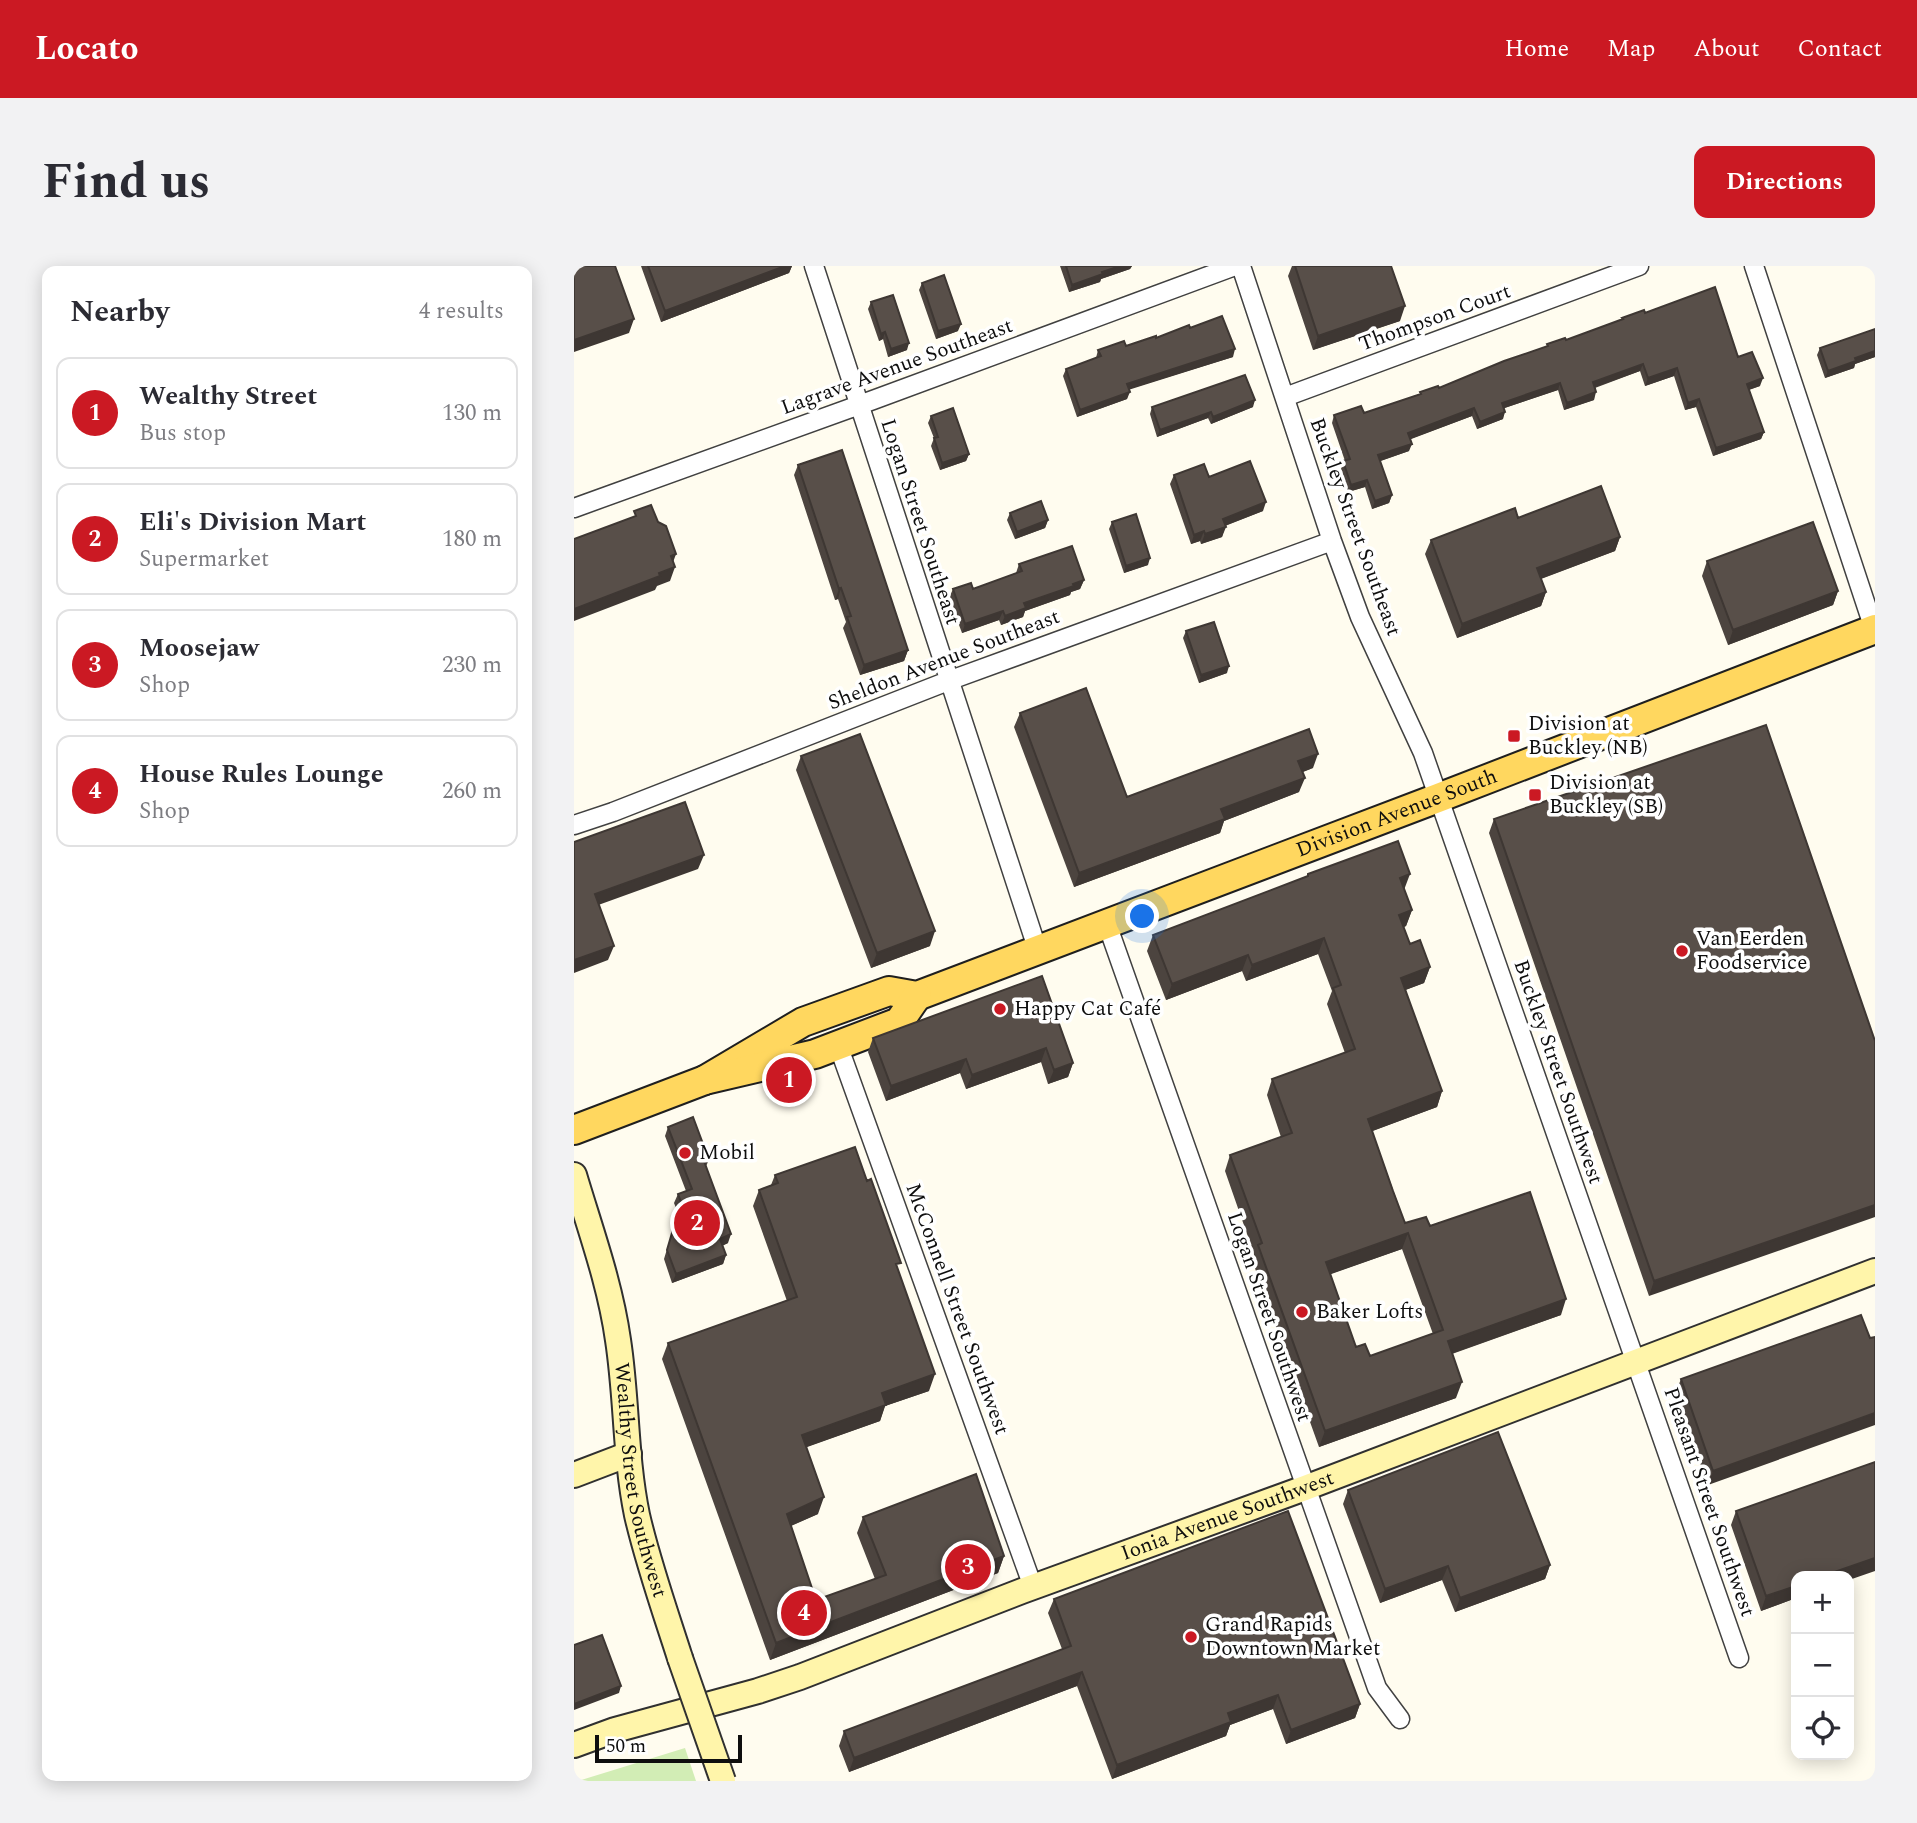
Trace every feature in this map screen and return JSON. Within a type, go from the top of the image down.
[{"type":"main road","name":"Division Avenue South","points":[[705,1080],[803,1022],[889,991],[917,996],[1874,629]]},
{"type":"main road","name":"Division Avenue South","points":[[574,1130],[705,1080],[815,1054],[899,1022],[917,996]]},
{"type":"street","name":"Logan Street Southeast","points":[[814,266],[1038,951]]},
{"type":"street","name":"Lagrave Avenue Southeast","points":[[574,508],[1236,266]]},
{"type":"street","name":"Buckley Street Southeast","points":[[1241,266],[1332,541],[1360,617],[1423,753],[1438,798]]},
{"type":"street","name":"Thompson Court","points":[[1285,397],[1639,266]]},
{"type":"street","points":[[1754,266],[1874,629]]},
{"type":"street","name":"Sheldon Avenue Southeast","points":[[574,825],[948,681],[1332,541]]},
{"type":"street","name":"Buckley Street Southwest","points":[[1438,798],[1635,1362]]},
{"type":"street","name":"Logan Street Southwest","points":[[1108,924],[1377,1688],[1400,1719]]},
{"type":"street","name":"McConnell Street Southwest","points":[[838,1045],[1033,1587]]},
{"type":"street","name":"Wealthy Street Southwest","points":[[574,1175],[609,1290],[619,1341],[637,1514],[657,1589],[723,1781]]},
{"type":"street","name":"Ionia Avenue Southwest","points":[[574,1745],[615,1730],[786,1683],[1033,1587],[1305,1488],[1875,1271]]},
{"type":"street","name":"Pleasant Street Southwest","points":[[1635,1362],[1739,1658]]},
{"type":"street","points":[[574,1475],[629,1454]]},
{"type":"green space","points":[[685,1748],[696,1781],[578,1781]]},
{"type":"building","points":[[574,266],[615,266],[634,319],[574,340]]},
{"type":"building","points":[[648,266],[785,266],[665,311]]},
{"type":"building","points":[[1066,266],[1120,266],[1072,285]]},
{"type":"building","points":[[1295,266],[1391,266],[1405,306],[1318,336]]},
{"type":"building","points":[[944,275],[961,324],[938,331],[922,283]]},
{"type":"building","points":[[1715,287],[1738,357],[1752,352],[1763,378],[1747,384],[1764,432],[1716,448],[1699,399],[1688,403],[1677,368],[1648,378],[1643,364],[1593,382],[1596,392],[1567,403],[1560,383],[1502,403],[1505,412],[1480,422],[1474,408],[1408,433],[1412,444],[1378,455],[1392,495],[1375,501],[1367,480],[1351,485],[1343,461],[1350,459],[1334,415],[1361,406],[1364,413],[1438,386],[1439,388],[1548,346],[1547,344],[1565,338],[1566,340],[1644,310],[1645,313]]},
{"type":"building","points":[[893,295],[909,343],[891,349],[885,332],[881,334],[871,302]]},
{"type":"building","points":[[1222,316],[1235,349],[1127,384],[1130,392],[1080,410],[1066,369],[1101,356],[1098,350],[1124,341],[1126,346]]},
{"type":"building","points":[[1875,329],[1875,351],[1828,371],[1820,348]]},
{"type":"building","points":[[1245,375],[1255,400],[1213,417],[1211,412],[1160,430],[1152,407]]},
{"type":"building","points":[[953,408],[969,454],[942,463],[931,416]]},
{"type":"building","points":[[842,450],[908,650],[864,665],[847,617],[851,616],[841,588],[839,589],[798,465]]},
{"type":"building","points":[[1250,461],[1266,502],[1223,519],[1226,527],[1194,535],[1174,475],[1204,464],[1209,477]]},
{"type":"building","points":[[1601,486],[1620,537],[1537,568],[1546,592],[1462,624],[1431,540],[1515,508],[1518,518]]},
{"type":"building","points":[[1041,501],[1048,520],[1017,532],[1010,513]]},
{"type":"building","points":[[651,505],[658,522],[666,526],[676,554],[671,556],[675,567],[659,573],[660,576],[574,609],[574,539],[636,516],[634,511]]},
{"type":"building","points":[[1136,514],[1150,558],[1126,566],[1112,522]]},
{"type":"building","points":[[1813,522],[1838,591],[1733,630],[1707,561]]},
{"type":"building","points":[[1072,546],[1084,580],[1024,603],[1026,608],[1005,616],[1003,611],[965,624],[953,589],[971,583],[973,589],[1022,571],[1019,564]]},
{"type":"building","points":[[1214,622],[1229,666],[1201,675],[1186,631]]},
{"type":"building","points":[[1086,688],[1127,797],[1309,729],[1318,754],[1298,761],[1305,778],[1221,809],[1225,819],[1079,873],[1020,713]]},
{"type":"building","name":"Van Eerden Foodservice","points":[[1766,725],[1875,1041],[1875,1205],[1654,1281],[1494,819]]},
{"type":"building","points":[[860,734],[935,931],[877,953],[801,756]]},
{"type":"building","points":[[685,802],[704,855],[595,894],[614,946],[574,960],[574,842]]},
{"type":"building","points":[[1398,841],[1410,874],[1400,878],[1412,910],[1399,915],[1410,944],[1420,940],[1430,967],[1401,978],[1442,1091],[1368,1119],[1405,1223],[1426,1217],[1430,1226],[1530,1192],[1566,1299],[1448,1341],[1462,1382],[1325,1431],[1258,1245],[1262,1243],[1230,1155],[1292,1133],[1272,1079],[1355,1049],[1333,988],[1341,985],[1324,938],[1252,965],[1248,955],[1172,984],[1153,935]],"holes":[[[1408,1233],[1443,1330],[1370,1356],[1365,1344],[1356,1347],[1326,1262]]]},
{"type":"building","points":[[1042,976],[1073,1063],[1054,1070],[1046,1048],[972,1075],[966,1059],[891,1086],[873,1038]]},
{"type":"building","points":[[693,1117],[709,1160],[704,1161],[731,1234],[720,1239],[726,1255],[676,1274],[667,1250],[674,1226],[688,1221],[678,1194],[692,1189],[668,1127]]},
{"type":"building","points":[[855,1147],[867,1181],[871,1179],[901,1263],[896,1264],[935,1374],[882,1393],[886,1405],[802,1435],[824,1497],[787,1514],[816,1600],[886,1575],[863,1517],[976,1474],[1004,1556],[776,1643],[668,1343],[797,1297],[759,1190],[778,1183],[775,1175]]},
{"type":"building","points":[[1861,1315],[1870,1338],[1875,1337],[1875,1413],[1713,1471],[1681,1379]]},
{"type":"building","points":[[1498,1432],[1550,1565],[1460,1598],[1448,1566],[1385,1589],[1348,1490]]},
{"type":"building","points":[[1875,1462],[1875,1558],[1837,1571],[1791,1571],[1791,1588],[1766,1596],[1736,1511]]},
{"type":"building","name":"Grand Rapids Downtown Market","points":[[1288,1511],[1360,1704],[1291,1730],[1278,1695],[1228,1713],[1231,1722],[1117,1765],[1082,1672],[854,1758],[844,1731],[1071,1646],[1054,1599]]},
{"type":"building","points":[[602,1635],[621,1686],[574,1704],[574,1645]]},
{"type":"place","name":"Division at Buckley (NB)","points":[[1514,736]]},
{"type":"place","name":"Division at Buckley (SB)","points":[[1535,795]]},
{"type":"place","name":"Van Eerden Foodservice","points":[[1682,951]]},
{"type":"place","name":"Happy Cat Café","points":[[1000,1009]]},
{"type":"place","name":"Wealthy Street","points":[[789,1080]]},
{"type":"place","name":"Mobil","points":[[685,1153]]},
{"type":"place","name":"Eli's Division Mart","points":[[697,1223]]},
{"type":"place","name":"Baker Lofts","points":[[1302,1312]]},
{"type":"place","name":"Moosejaw","points":[[968,1567]]},
{"type":"place","name":"House Rules Lounge","points":[[804,1613]]},
{"type":"place","name":"Grand Rapids Downtown Market","points":[[1191,1637]]}]
